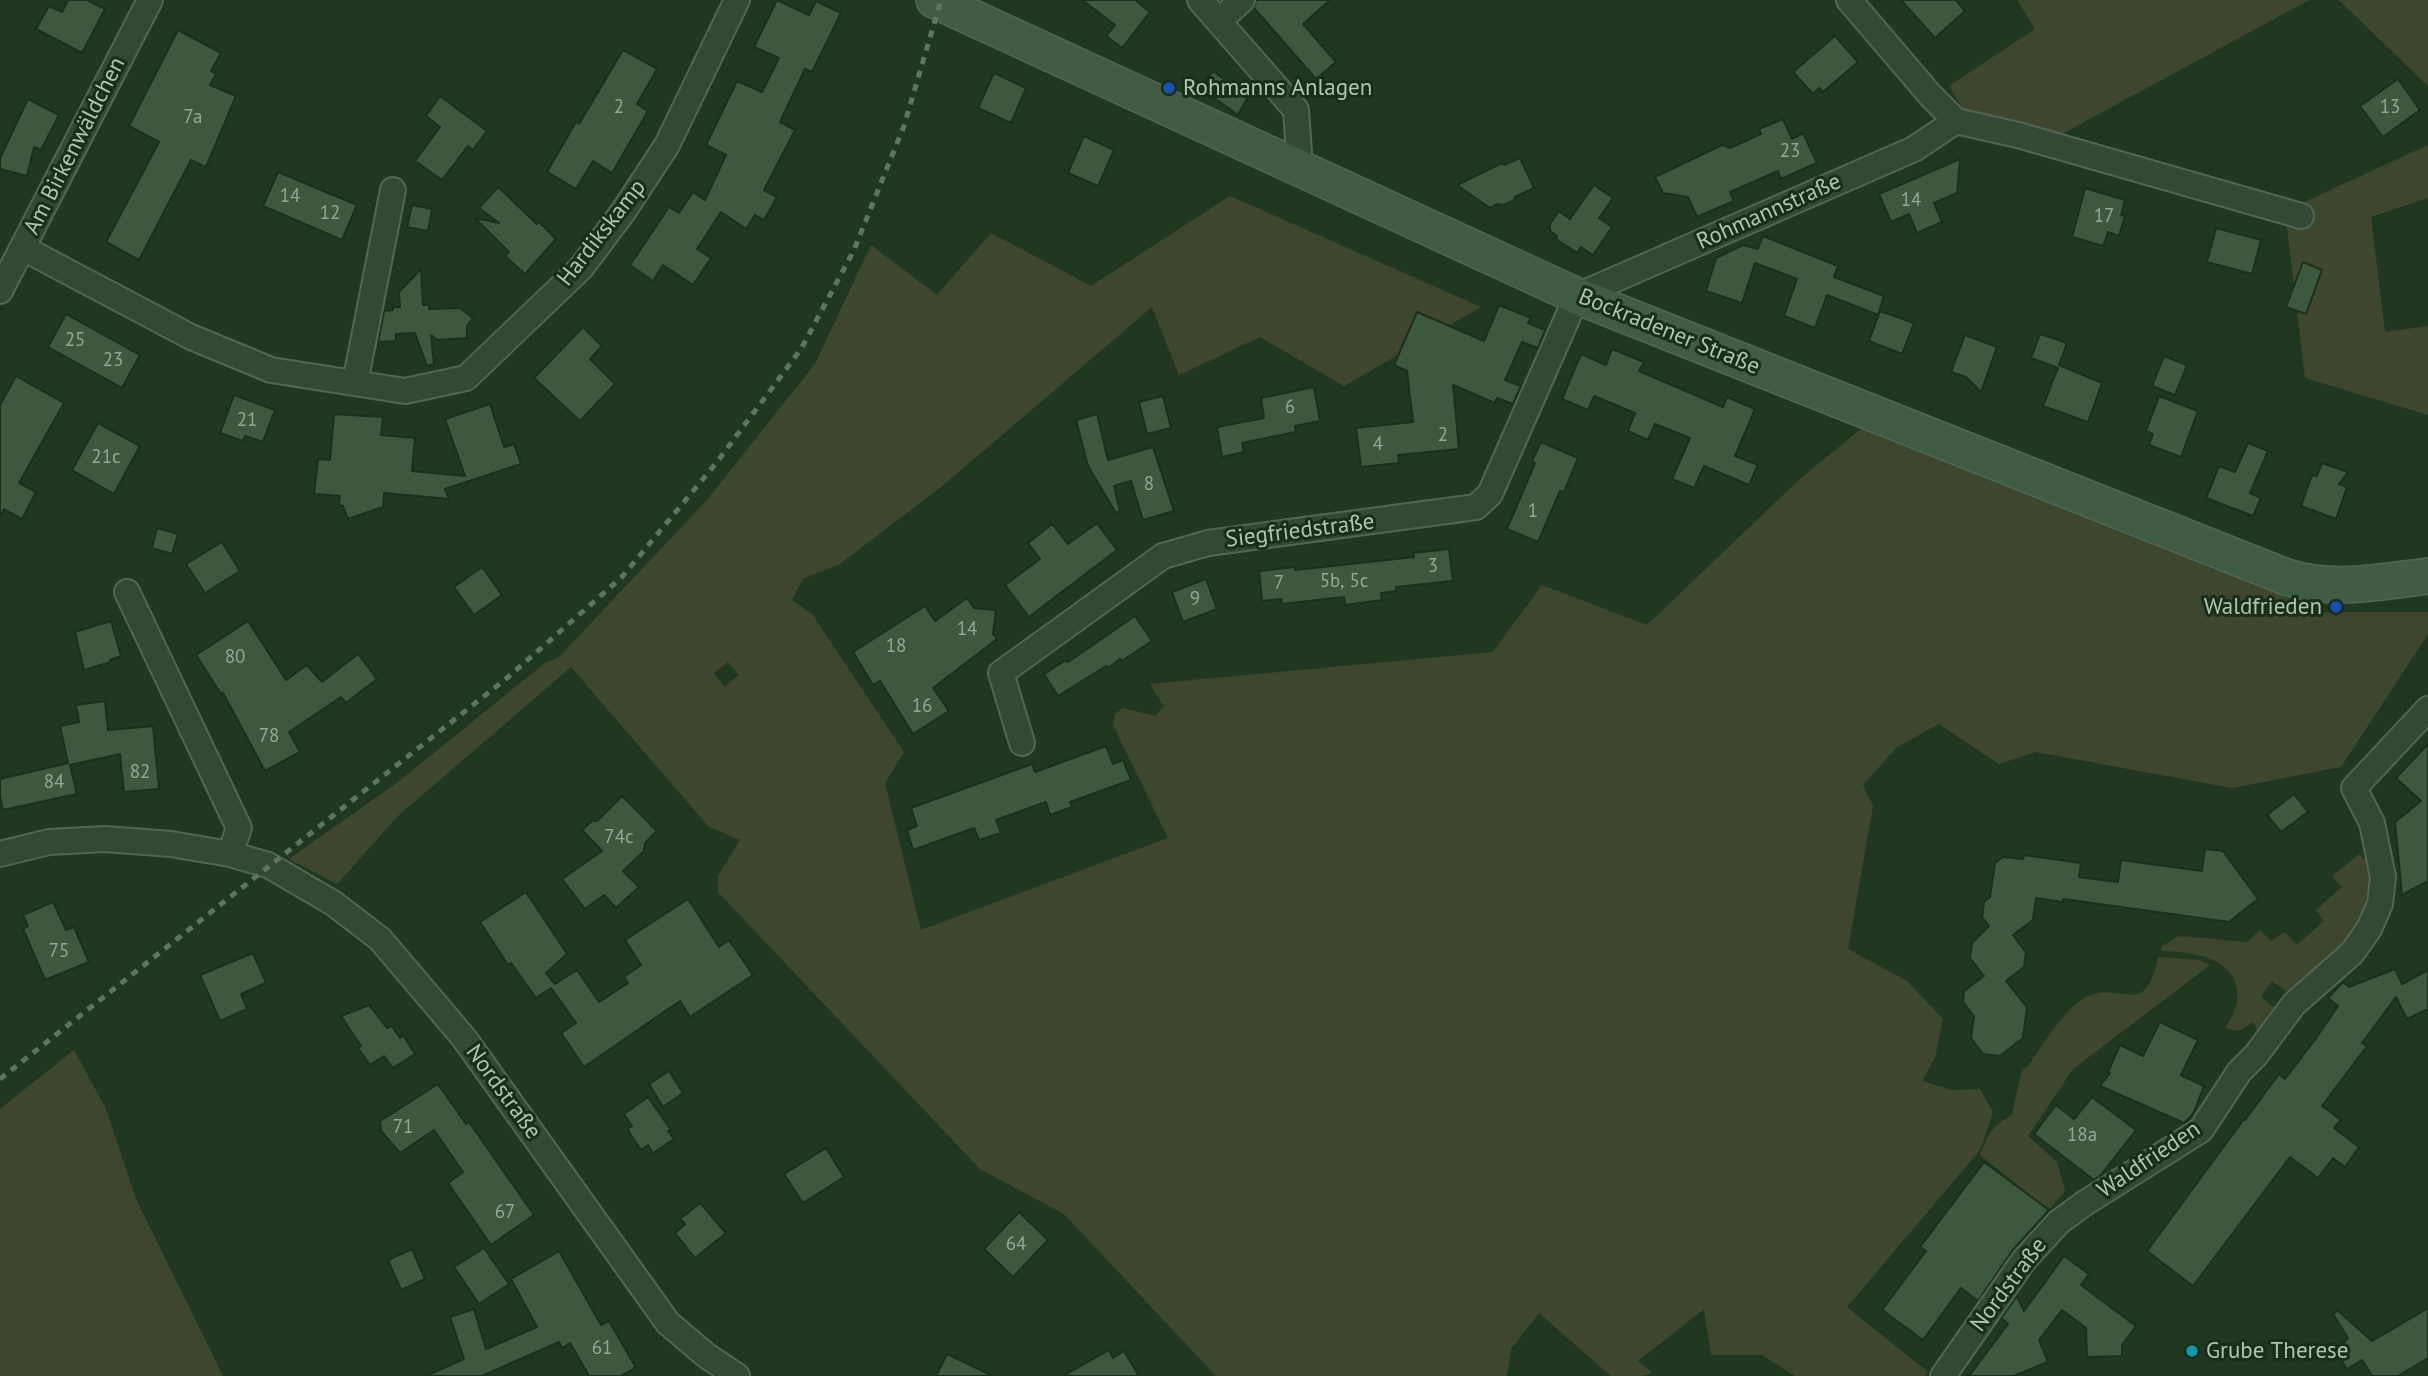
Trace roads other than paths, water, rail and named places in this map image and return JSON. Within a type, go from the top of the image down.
[{"type":"street","name":"Am Birkenwäldchen","points":[[0,291],[150,0]]},
{"type":"street","name":"Hardikskamp","points":[[23,248],[191,337],[271,370],[405,391],[467,378],[581,268],[623,212],[664,150],[737,0]]},
{"type":"street","name":"Bockradener Straße","points":[[934,0],[1577,296],[2297,580],[2335,586],[2428,576]]},
{"type":"street","points":[[1200,0],[1296,110],[1300,168]]},
{"type":"street","points":[[1219,21],[1242,0]]},
{"type":"street","points":[[1849,0],[1931,96],[1956,121],[2018,135],[2301,216]]},
{"type":"street","name":"Rohmannstraße","points":[[1577,296],[1914,149],[1956,121]]},
{"type":"street","points":[[355,383],[393,190]]},
{"type":"street","name":"Siegfriedstraße","points":[[1023,743],[1001,673],[1163,555],[1208,543],[1476,508],[1490,494],[1577,296]]},
{"type":"street","points":[[127,592],[239,828],[230,854]]},
{"type":"street","name":"Waldfrieden","points":[[2085,1203],[2201,1130],[2239,1072],[2256,1055],[2294,1003],[2353,953],[2369,929],[2380,904],[2383,877],[2372,823],[2354,788],[2428,709]]},
{"type":"street","name":"Nordstraße","points":[[0,854],[49,842],[105,839],[160,843],[230,854],[268,865],[332,903],[380,939],[464,1038],[668,1323],[707,1356],[737,1376]]},
{"type":"street","name":"Nordstraße","points":[[1942,1376],[2024,1260],[2059,1222],[2085,1203]]},
{"type":"railway","points":[[0,1079],[507,678],[622,577],[717,462],[801,349],[854,250],[904,126],[941,0]]},
{"type":"place","name":"Rohmanns Anlagen","points":[[1169,88]]},
{"type":"place","name":"Waldfrieden","points":[[2336,607]]},
{"type":"place","name":"Grube Therese","points":[[2192,1351]]}]
